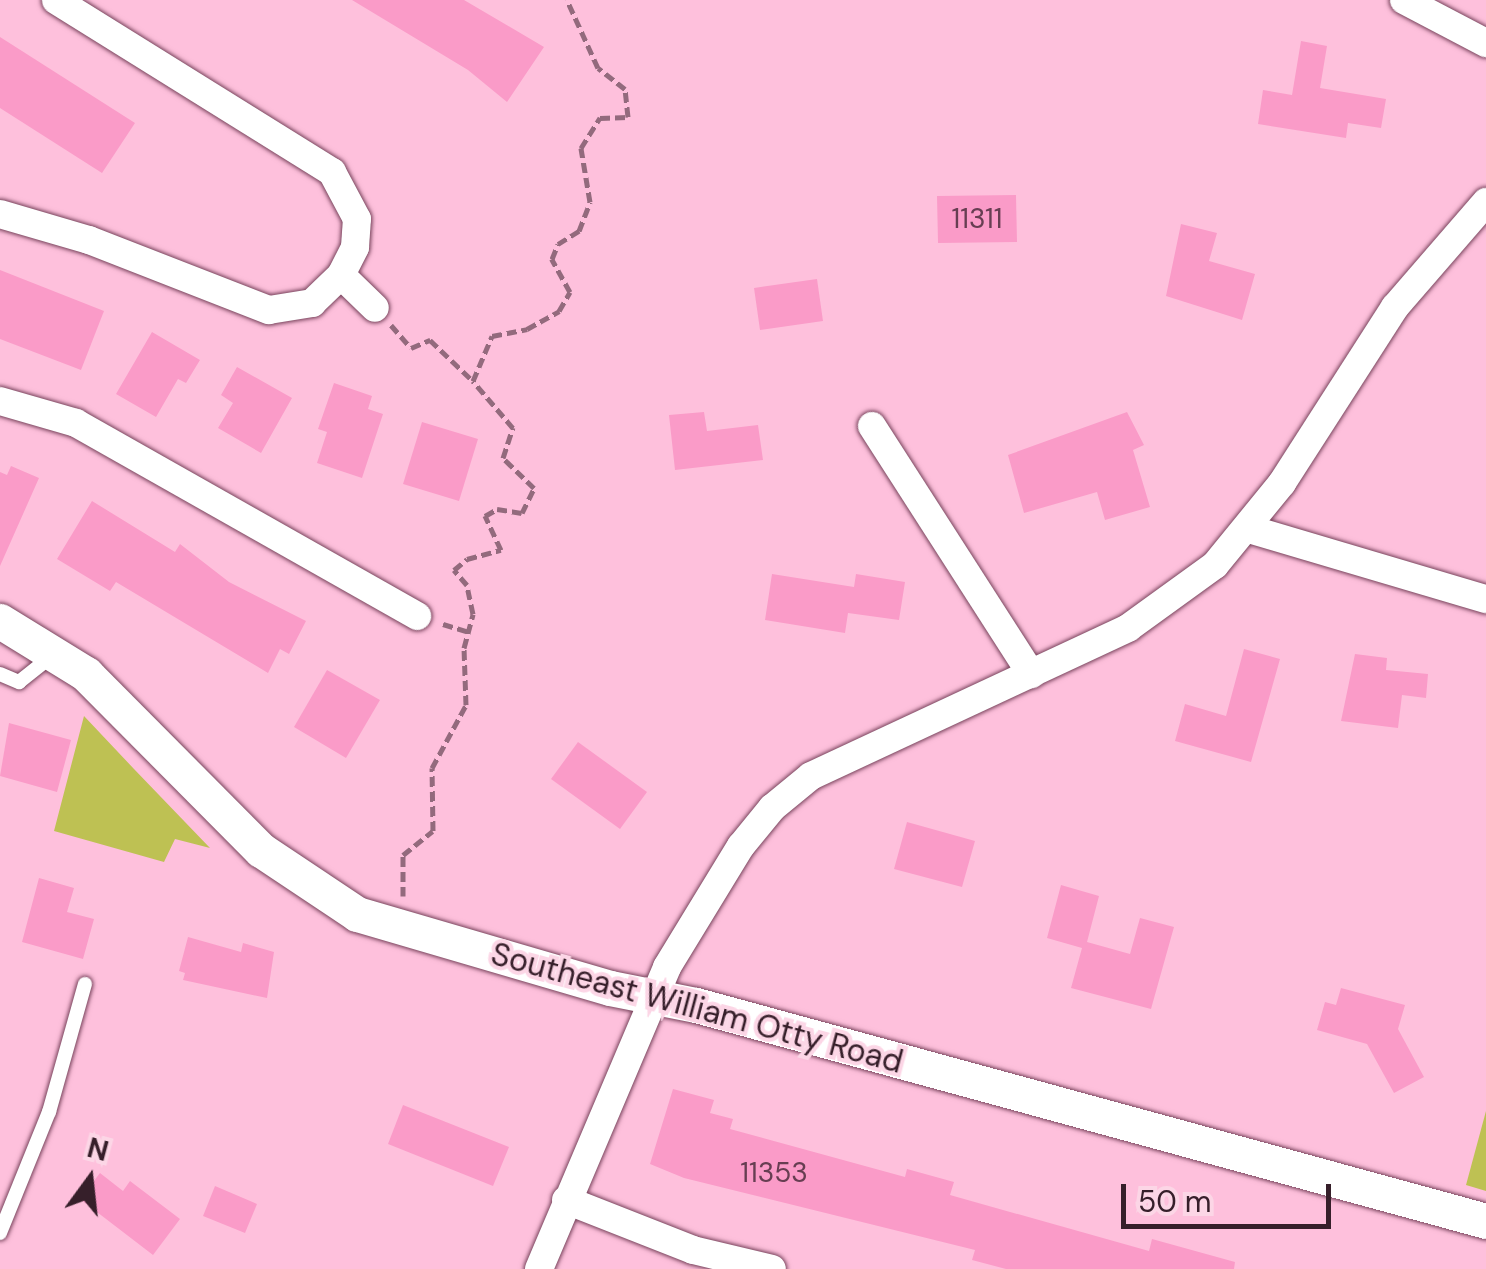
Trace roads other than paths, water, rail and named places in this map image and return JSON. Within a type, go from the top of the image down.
[{"type":"street","points":[[0,214],[89,240],[269,310],[300,310],[341,275],[355,247],[357,220],[332,172],[56,0]]},
{"type":"street","points":[[1404,0],[1486,42]]},
{"type":"street","points":[[538,1269],[652,996],[741,846],[786,794],[1159,609],[1249,529],[1395,307],[1486,202]]},
{"type":"street","points":[[341,275],[376,308]]},
{"type":"street","points":[[0,401],[76,423],[417,616]]},
{"type":"street","points":[[872,426],[1031,674]]},
{"type":"street","points":[[1249,529],[1486,599]]},
{"type":"street","name":"Southeast William Otty Road","points":[[0,621],[57,652],[122,706],[286,870],[356,914],[423,936],[1486,1221]]},
{"type":"street","points":[[566,1200],[693,1250],[772,1269]]},
{"type":"lane","points":[[0,674],[19,682],[57,652]]},
{"type":"lane","points":[[0,1233],[49,1112],[85,984]]}]
